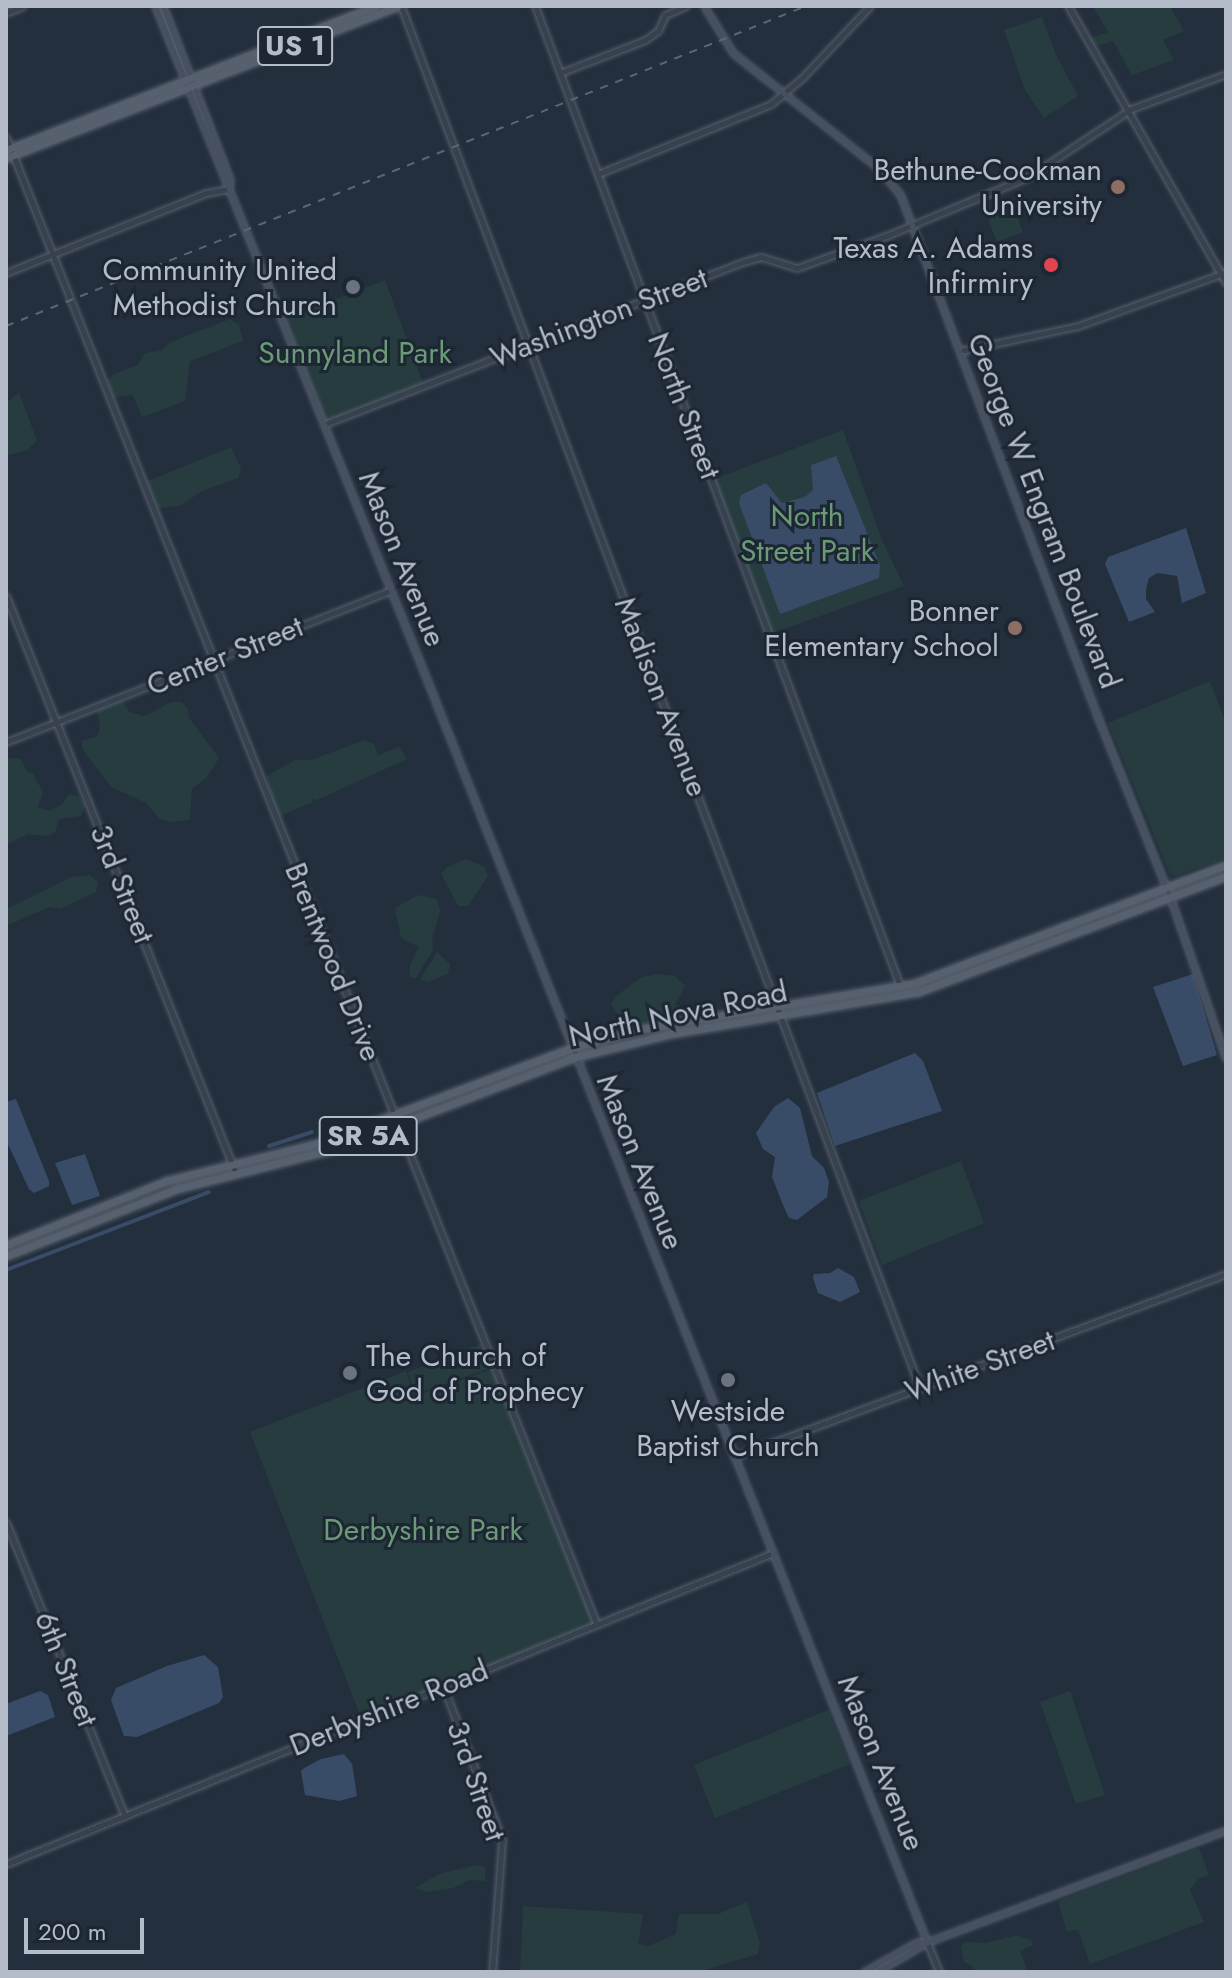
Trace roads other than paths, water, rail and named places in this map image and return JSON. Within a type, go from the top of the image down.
[{"type":"main road","name":"Mason Avenue","points":[[155,6],[230,180],[229,189],[927,1942]]},
{"type":"main road","name":"Mason Avenue","points":[[163,6],[189,82]]},
{"type":"main road","name":"US 1","points":[[9,153],[375,6]]},
{"type":"main road","name":"US 1","points":[[189,82],[399,6]]},
{"type":"main road","name":"George W Engram Boulevard","points":[[704,6],[726,45],[891,182],[913,223],[1098,718],[1167,888],[1226,1059]]},
{"type":"main road","name":"North Nova Road","points":[[6,1245],[158,1184],[232,1163],[299,1149],[571,1048],[641,1029],[915,983],[1226,865]]},
{"type":"main road","name":"North Nova Road","points":[[6,1256],[162,1194],[306,1158],[575,1057],[657,1036],[904,996],[1226,876]]},
{"type":"main road","points":[[904,996],[915,983]]},
{"type":"main road","points":[[884,1000],[900,987]]},
{"type":"main road","points":[[453,1103],[467,1087]]},
{"type":"main road","points":[[864,1972],[899,1950],[1226,1830]]},
{"type":"main road","points":[[876,1972],[920,1949],[927,1942]]},
{"type":"street","points":[[6,13],[23,6]]},
{"type":"street","name":"Madison Avenue","points":[[399,6],[920,1388]]},
{"type":"street","name":"North Street","points":[[535,6],[900,987]]},
{"type":"street","points":[[560,73],[653,36],[665,15],[686,6]]},
{"type":"street","points":[[598,174],[750,115],[784,93],[870,6]]},
{"type":"street","points":[[1068,6],[1226,283]]},
{"type":"street","points":[[913,223],[1028,177],[1127,112],[1226,74]]},
{"type":"street","name":"Brentwood Drive","points":[[6,137],[9,153],[54,253],[596,1623]]},
{"type":"street","points":[[6,273],[206,193],[229,189]]},
{"type":"street","name":"Washington Street","points":[[325,424],[752,259],[769,259],[784,267],[808,264],[913,223]]},
{"type":"street","points":[[960,351],[1089,323],[1223,273]]},
{"type":"street","name":"Center Street","points":[[6,742],[391,590]]},
{"type":"street","name":"3rd Street","points":[[6,596],[236,1174]]},
{"type":"street","name":"White Street","points":[[734,1457],[1226,1274]]},
{"type":"street","name":"6th Street","points":[[6,1522],[125,1816]]},
{"type":"street","name":"Derbyshire Road","points":[[6,1864],[773,1553]]},
{"type":"street","name":"3rd Street","points":[[443,1686],[502,1840],[492,1972]]},
{"type":"street","name":"Mason Avenue","points":[[927,1942],[939,1972]]},
{"type":"water","points":[[836,456],[880,565],[879,578],[780,614],[739,503],[741,495],[766,483],[782,503],[805,497],[813,490],[811,465]]},
{"type":"water","points":[[1186,528],[1206,593],[1182,603],[1177,576],[1157,573],[1149,578],[1146,589],[1146,599],[1155,612],[1129,622],[1105,564],[1108,557]]},
{"type":"water","points":[[1193,974],[1217,1055],[1183,1066],[1153,987]]},
{"type":"water","points":[[915,1053],[923,1061],[942,1111],[835,1146],[817,1093]]},
{"type":"water","points":[[788,1098],[800,1108],[812,1156],[824,1168],[829,1182],[827,1197],[797,1220],[789,1218],[772,1177],[775,1157],[763,1149],[756,1133],[774,1107]]},
{"type":"water","points":[[16,1099],[49,1181],[49,1186],[34,1193],[29,1189],[6,1140],[6,1102]]},
{"type":"water","points":[[85,1154],[100,1196],[72,1205],[55,1163]]},
{"type":"water","points":[[838,1268],[854,1277],[860,1292],[840,1302],[818,1293],[813,1278],[814,1274],[830,1273]]},
{"type":"water","points":[[204,1655],[218,1667],[223,1697],[219,1703],[137,1737],[124,1736],[111,1700],[116,1688],[167,1666]]},
{"type":"water","points":[[40,1691],[48,1695],[55,1717],[6,1736],[6,1704]]},
{"type":"water","points":[[344,1754],[352,1764],[357,1796],[339,1801],[305,1795],[301,1771],[321,1759]]},
{"type":"waterway","points":[[269,1146],[312,1132]]},
{"type":"waterway","points":[[6,1270],[209,1192]]},
{"type":"railway","points":[[6,326],[806,6]]},
{"type":"place","name":"Bethune-Cookman University","points":[[1118,187]]},
{"type":"place","name":"Texas A. Adams Infirmiry","points":[[1051,265]]},
{"type":"place","name":"Community United Methodist Church","points":[[353,287]]},
{"type":"place","name":"Bonner Elementary School","points":[[1015,628]]},
{"type":"place","name":"The Church of God of Prophecy","points":[[350,1373]]},
{"type":"place","name":"Westside Baptist Church","points":[[728,1380]]},
{"type":"park label","name":"Sunnyland Park","points":[[355,353]]},
{"type":"park label","name":"North Street Park","points":[[807,533]]},
{"type":"park label","name":"Derbyshire Park","points":[[423,1530]]}]
